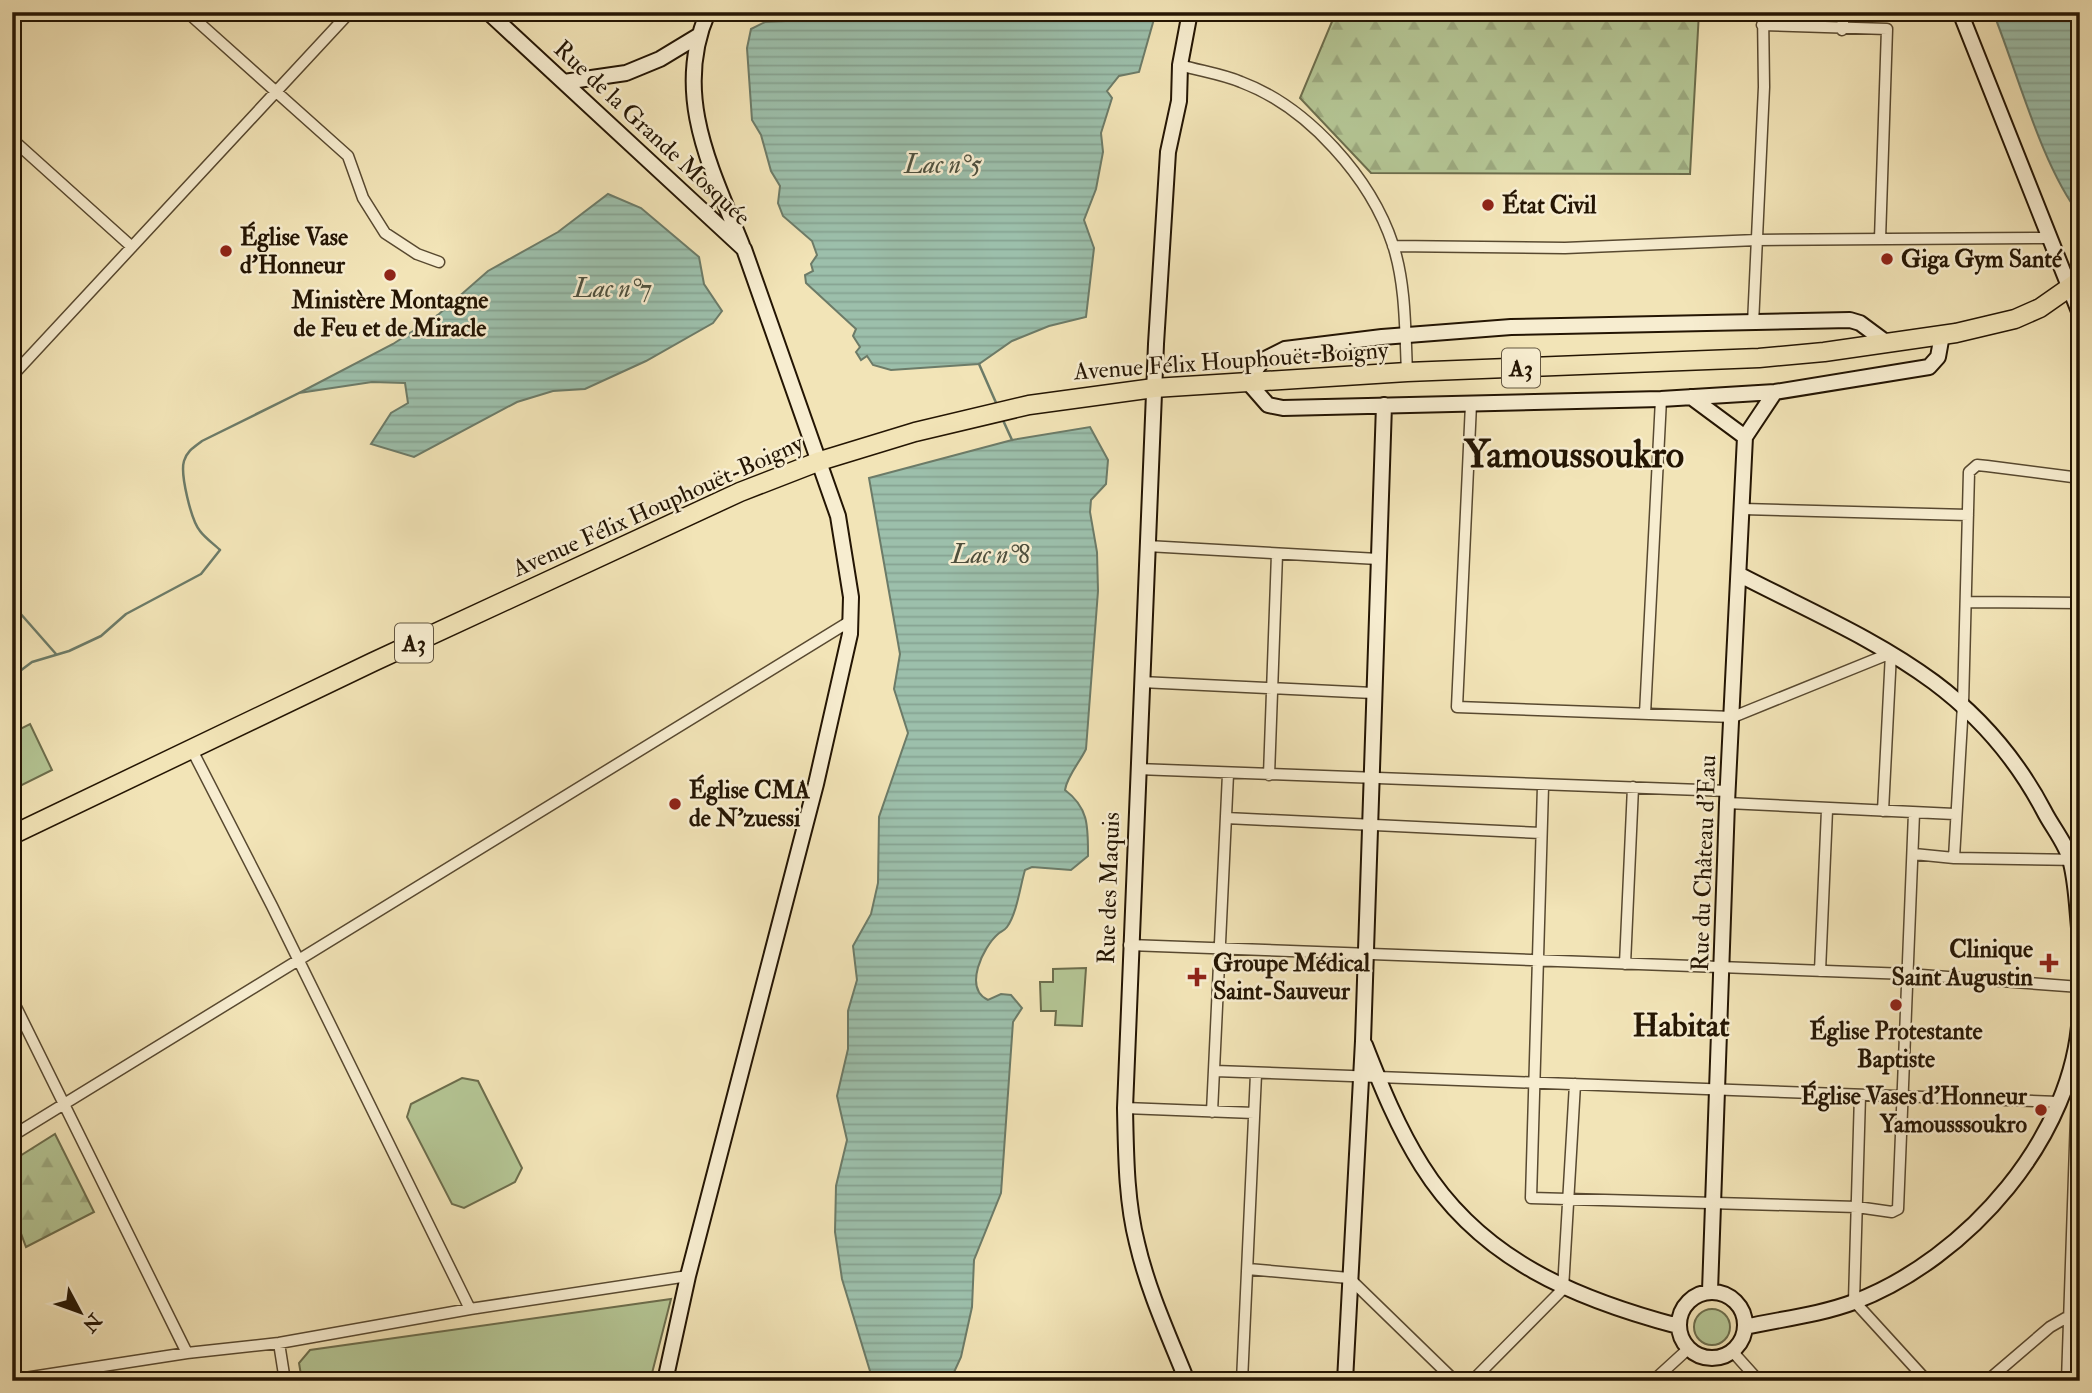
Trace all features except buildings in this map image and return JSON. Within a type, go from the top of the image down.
[{"type":"highway","name":"Avenue Félix Houphouët-Boigny","points":[[12,835],[599,556],[740,492],[820,461],[915,432],[1029,405],[1154,387],[1407,372],[1759,358],[1887,343],[1942,335],[2015,318],[2075,284]]},
{"type":"street","points":[[187,12],[278,90],[348,156],[363,198],[385,233],[417,254],[439,261]]},
{"type":"street","points":[[12,376],[350,12]]},
{"type":"street","name":"Rue de la Grande Mosquée","points":[[488,12],[744,249],[838,516],[853,620]]},
{"type":"street","points":[[708,12],[698,36],[692,95],[717,183],[744,249]]},
{"type":"street","name":"Rue des Maquis","points":[[1187,1381],[1158,1311],[1136,1242],[1129,1195],[1125,1108],[1129,944],[1154,387],[1168,152],[1179,101],[1180,65],[1189,12]]},
{"type":"street","points":[[1753,324],[1765,36],[1763,12]]},
{"type":"street","points":[[1842,30],[1844,12]]},
{"type":"street","points":[[1961,12],[2047,238],[2075,284],[2080,314]]},
{"type":"street","points":[[1762,25],[1842,30],[1887,29],[1880,239]]},
{"type":"street","points":[[564,82],[625,73],[660,59],[698,36]]},
{"type":"street","points":[[1180,65],[1240,81],[1265,92],[1320,132],[1362,185],[1394,246],[1401,284],[1407,372]]},
{"type":"street","points":[[12,139],[132,247]]},
{"type":"street","points":[[1394,246],[1565,248],[1757,240],[2047,238]]},
{"type":"street","points":[[1887,343],[1860,323],[1850,320],[1511,327],[1405,334],[1285,349],[1263,360],[1247,381],[1262,401],[1275,408],[1661,399],[1775,392],[1929,367],[1938,357],[1942,335]]},
{"type":"street","points":[[1691,397],[1745,437],[1775,392]]},
{"type":"street","points":[[1645,714],[1661,399]]},
{"type":"street","points":[[1471,404],[1457,707],[1733,717],[1891,653]]},
{"type":"street","points":[[1345,1381],[1363,1041],[1369,778],[1384,405]]},
{"type":"street","name":"Rue du Château d'Eau","points":[[1710,1291],[1728,797],[1745,437]]},
{"type":"street","points":[[1954,858],[1954,814],[1963,704],[1969,472],[1976,465],[2080,478]]},
{"type":"street","points":[[1742,509],[1968,515]]},
{"type":"street","points":[[1147,546],[1378,559]]},
{"type":"street","points":[[1269,775],[1277,554]]},
{"type":"street","points":[[1740,575],[1891,653],[1938,682],[1986,727],[2023,774],[2075,860]]},
{"type":"street","points":[[1966,603],[2080,603]]},
{"type":"street","points":[[12,1136],[853,620]]},
{"type":"street","points":[[665,1381],[688,1276],[816,784],[853,620]]},
{"type":"street","points":[[1883,811],[1891,653]]},
{"type":"street","points":[[1141,682],[1373,693]]},
{"type":"street","points":[[192,750],[470,1309]]},
{"type":"street","points":[[1137,769],[1633,788],[1827,810],[1954,814]]},
{"type":"street","points":[[1212,1112],[1228,774]]},
{"type":"street","points":[[2080,778],[2075,860],[2080,937]]},
{"type":"street","points":[[1543,786],[1532,1083],[1531,1198],[1857,1208],[1892,1212],[1900,1206],[1914,813]]},
{"type":"street","points":[[1625,964],[1633,788]]},
{"type":"street","points":[[1820,971],[1827,810]]},
{"type":"street","points":[[1226,818],[1541,833]]},
{"type":"street","points":[[1914,853],[1954,858],[2075,860]]},
{"type":"street","points":[[1129,944],[1722,970],[1908,974],[2080,987]]},
{"type":"street","points":[[12,999],[187,1353]]},
{"type":"street","points":[[2067,1381],[2078,1142],[2080,1011]]},
{"type":"street","points":[[1745,1327],[1812,1314],[1854,1301],[1930,1262],[1986,1213],[2027,1161],[2058,1102],[2071,1068],[2079,1029]]},
{"type":"street","points":[[1363,1041],[1378,1078],[1422,1167],[1445,1197],[1494,1244],[1563,1289],[1621,1311],[1678,1325]]},
{"type":"street","points":[[1215,1071],[2058,1102]]},
{"type":"street","points":[[1242,1381],[1256,1074]]},
{"type":"street","points":[[1472,1381],[1563,1289],[1575,1084]]},
{"type":"street","points":[[1860,1096],[1854,1301],[1927,1381]]},
{"type":"street","points":[[1125,1108],[1254,1113]]},
{"type":"street","points":[[1248,1269],[1349,1278],[1455,1381]]},
{"type":"street","points":[[12,1380],[187,1353],[279,1343],[470,1309],[688,1276]]},
{"type":"street","points":[[1710,1291],[1721,1292],[1740,1306],[1745,1327],[1743,1336],[1732,1351],[1710,1358],[1688,1349],[1681,1338],[1678,1325],[1680,1313],[1687,1302],[1698,1294],[1710,1291]]},
{"type":"street","points":[[1987,1381],[2050,1327],[2069,1316]]},
{"type":"street","points":[[279,1343],[285,1381]]},
{"type":"street","points":[[1653,1381],[1688,1349]]},
{"type":"street","points":[[1732,1351],[1759,1381]]},
{"type":"green space","points":[[1336,12],[1699,12],[1690,174],[1371,173],[1300,98]]},
{"type":"green space","points":[[30,724],[52,770],[12,790],[12,733]]},
{"type":"green space","points":[[1086,968],[1082,1026],[1055,1025],[1056,1011],[1041,1011],[1040,982],[1053,982],[1053,969]]},
{"type":"green space","points":[[462,1078],[478,1081],[522,1168],[515,1182],[464,1208],[452,1204],[407,1117],[411,1104]]},
{"type":"green space","points":[[55,1134],[94,1212],[26,1247],[12,1209],[12,1161]]},
{"type":"green space","points":[[671,1299],[650,1381],[302,1381],[299,1363],[310,1350]]},
{"type":"green space","points":[[1712,1309],[1725,1314],[1730,1327],[1725,1340],[1712,1345],[1699,1340],[1694,1327],[1699,1314]]},
{"type":"water","name":"Lac n°5","points":[[791,12],[1156,12],[1139,72],[1119,76],[1107,91],[1112,98],[1101,133],[1103,152],[1096,189],[1084,220],[1094,248],[1086,317],[1049,326],[1012,341],[979,364],[891,370],[873,365],[867,356],[861,360],[856,352],[860,347],[853,336],[856,329],[806,283],[805,275],[813,271],[811,264],[817,255],[812,241],[783,216],[778,203],[780,186],[771,171],[761,135],[752,120],[747,48],[751,29],[765,22],[785,21]]},
{"type":"water","points":[[1993,12],[2080,12],[2080,215],[2066,195],[2042,145]]},
{"type":"water","name":"Lac n°7","points":[[608,194],[641,208],[699,257],[704,284],[722,311],[713,323],[646,361],[585,389],[553,391],[517,402],[414,457],[371,444],[391,413],[408,403],[405,383],[372,382],[299,393],[393,344],[439,314],[488,271],[558,232]]},
{"type":"water","name":"Lac n°8","points":[[1090,427],[1108,460],[1106,484],[1091,500],[1090,512],[1097,552],[1098,591],[1086,749],[1065,790],[1079,804],[1086,819],[1088,856],[1071,870],[1032,867],[1025,870],[1010,921],[992,940],[978,967],[977,986],[981,994],[988,1000],[1001,994],[1011,995],[1022,1008],[1013,1022],[1001,1193],[974,1260],[972,1307],[961,1357],[950,1381],[873,1381],[842,1279],[835,1232],[836,1186],[847,1140],[837,1096],[848,1049],[848,1011],[857,980],[853,946],[871,914],[878,883],[879,817],[908,733],[894,689],[900,654],[869,478],[1012,440]]},
{"type":"waterway","points":[[979,364],[997,405]]},
{"type":"waterway","points":[[12,677],[32,662],[69,651],[101,636],[126,614],[201,574],[220,550],[202,534],[193,517],[184,476],[185,458],[191,449],[202,441],[299,393]]},
{"type":"waterway","points":[[1002,418],[1012,440]]},
{"type":"waterway","points":[[12,604],[56,654]]},
{"type":"place","name":"État Civil","points":[[1488,205]]},
{"type":"place","name":"Église Vase d'Honneur","points":[[226,251]]},
{"type":"place","name":"Giga Gym Santé","points":[[1887,259]]},
{"type":"place","name":"Ministère Montagne de Feu et de Miracle","points":[[390,275]]},
{"type":"place","name":"Église CMA de N’zuessi","points":[[675,804]]},
{"type":"place","name":"Clinique Saint Augustin","points":[[2049,963]]},
{"type":"place","name":"Groupe Médical Saint-Sauveur","points":[[1197,977]]},
{"type":"place","name":"Église Protestante Baptiste","points":[[1896,1005]]},
{"type":"place","name":"Église Vases d'Honneur Yamousssoukro","points":[[2041,1110]]},
{"type":"district","name":"Yamoussoukro","points":[[1574,455]]},
{"type":"district","name":"Habitat","points":[[1681,1026]]}]
